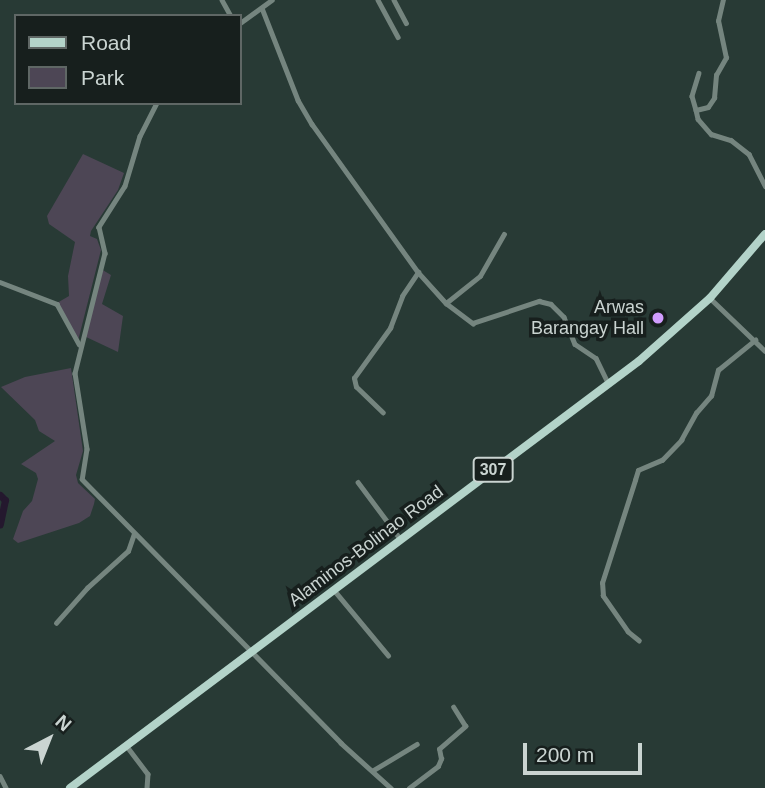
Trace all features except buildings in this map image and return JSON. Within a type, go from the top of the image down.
[{"type":"main road","name":"Alaminos-Bolinao Road","points":[[69,788],[672,334],[709,298],[765,234]]},
{"type":"street","points":[[242,22],[272,0]]},
{"type":"street","points":[[378,0],[398,37]]},
{"type":"street","points":[[394,0],[406,23]]},
{"type":"street","points":[[696,110],[708,107],[714,98],[716,75],[726,58],[718,21],[723,0]]},
{"type":"street","points":[[261,8],[298,100],[312,124],[418,272],[446,303],[473,323],[539,301],[551,304],[564,317],[575,344],[598,361],[609,383]]},
{"type":"street","points":[[699,73],[692,96],[698,119],[711,134],[731,140],[749,154],[765,186]]},
{"type":"street","points":[[156,105],[140,136],[125,186],[99,227],[105,253],[75,373],[87,449],[82,479],[391,788]]},
{"type":"street","points":[[446,303],[480,276],[504,234]]},
{"type":"street","points":[[383,413],[356,387],[354,379],[390,328],[402,296],[418,272]]},
{"type":"street","points":[[0,282],[57,304],[80,345]]},
{"type":"street","points":[[709,298],[765,351]]},
{"type":"street","points":[[639,641],[628,632],[603,596],[602,583],[638,470],[662,460],[681,440],[696,413],[711,396],[718,370],[755,340]]},
{"type":"street","points":[[358,482],[401,540]]},
{"type":"street","points":[[56,623],[87,588],[128,551],[135,533]]},
{"type":"street","points":[[334,590],[388,655]]},
{"type":"street","points":[[409,788],[438,766],[442,759],[439,749],[465,726],[453,707]]},
{"type":"street","points":[[372,771],[417,744]]},
{"type":"street","points":[[126,745],[148,775],[147,788]]},
{"type":"street","points":[[0,776],[6,788]]},
{"type":"green space","points":[[83,154],[124,173],[118,190],[91,231],[90,236],[97,239],[101,250],[78,341],[57,303],[69,296],[68,276],[75,242],[49,224],[47,216]]},
{"type":"green space","points":[[101,269],[111,275],[102,304],[123,316],[118,352],[84,336]]},
{"type":"green space","points":[[71,368],[83,451],[76,475],[78,483],[95,499],[94,504],[90,516],[79,523],[18,543],[13,539],[23,511],[32,501],[38,479],[36,473],[21,464],[55,441],[39,431],[35,420],[1,387],[25,377]]},
{"type":"waterway","points":[[0,495],[5,500],[0,524]]},
{"type":"place","name":"Arwas Barangay Hall","points":[[658,318]]}]
